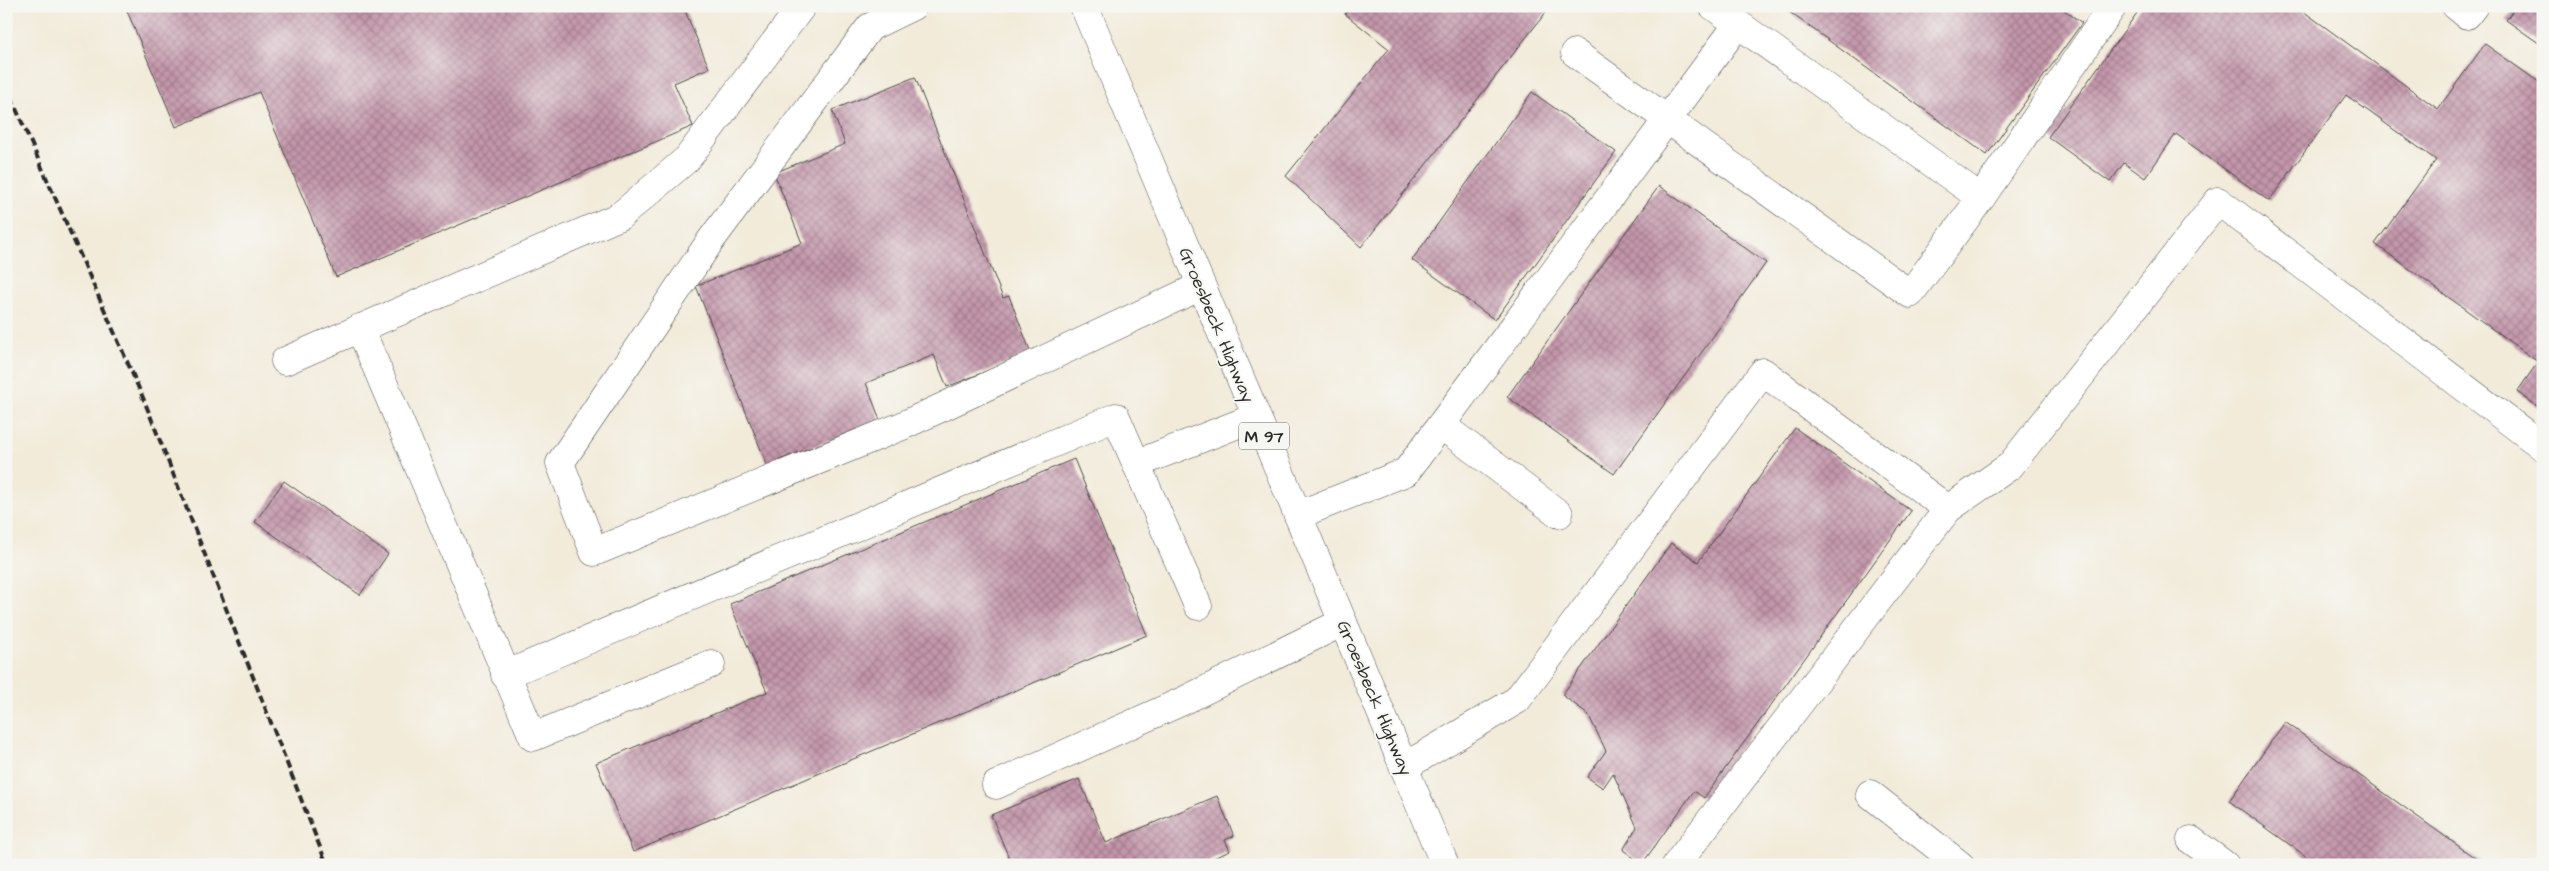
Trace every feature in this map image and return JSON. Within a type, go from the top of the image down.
[{"type":"main road","points":[[285,361],[620,216],[687,159],[802,6]]},
{"type":"main road","points":[[914,6],[870,27],[711,240],[560,462],[594,552],[902,426],[1201,286]]},
{"type":"main road","name":"Groesbeck Highway","points":[[1084,6],[1445,865]]},
{"type":"main road","points":[[1713,6],[1981,198]]},
{"type":"main road","points":[[1575,53],[1910,294],[1981,198],[2113,6]]},
{"type":"main road","points":[[2456,6],[2467,15],[2474,6]]},
{"type":"main road","points":[[1298,516],[1406,472],[1738,24]]},
{"type":"main road","points":[[1676,865],[1948,509],[2010,466],[2218,201],[2543,447]]},
{"type":"main road","points":[[360,328],[533,738],[711,664]]},
{"type":"main road","points":[[1404,767],[1517,700],[1763,372],[1948,509]]},
{"type":"main road","points":[[505,675],[1116,417],[1198,606]]},
{"type":"main road","points":[[1136,464],[1256,417]]},
{"type":"main road","points":[[1441,425],[1559,514]]},
{"type":"main road","points":[[996,785],[1183,701],[1343,622]]},
{"type":"main road","points":[[1870,794],[1960,865]]},
{"type":"main road","points":[[2191,840],[2225,865]]},
{"type":"building","points":[[125,6],[683,6],[709,68],[674,83],[693,126],[336,277],[259,92],[176,127]]},
{"type":"building","points":[[1351,6],[1551,6],[1361,247],[1286,176],[1389,49],[1345,14]]},
{"type":"building","points":[[1781,6],[2059,6],[2082,23],[1987,155]]},
{"type":"building","points":[[2142,6],[2296,6],[2438,109],[2485,44],[2543,85],[2543,410],[2517,392],[2538,362],[2375,244],[2436,160],[2346,95],[2269,201],[2176,134],[2145,178],[2124,163],[2110,182],[2048,137]]},
{"type":"building","points":[[2516,6],[2543,6],[2543,46],[2506,20]]},
{"type":"building","points":[[915,77],[1003,298],[1009,296],[1031,353],[947,387],[934,355],[866,383],[880,420],[767,465],[696,286],[802,243],[774,173],[845,144],[832,110]]},
{"type":"building","points":[[1532,92],[1616,152],[1495,320],[1412,260]]},
{"type":"building","points":[[1659,186],[1766,263],[1614,474],[1507,397]]},
{"type":"building","points":[[1795,428],[1911,511],[1704,798],[1694,791],[1642,864],[1623,850],[1637,827],[1613,773],[1603,788],[1587,777],[1606,751],[1588,714],[1562,695],[1671,543],[1698,562]]},
{"type":"building","points":[[1074,459],[1147,635],[633,852],[596,763],[767,692],[730,604]]},
{"type":"building","points":[[284,481],[388,554],[360,595],[255,522]]},
{"type":"building","points":[[2285,722],[2485,865],[2318,865],[2229,801]]},
{"type":"building","points":[[1079,779],[1106,843],[1217,796],[1234,836],[1225,840],[1230,851],[1209,860],[1211,865],[1012,865],[991,815]]},
{"type":"railway","points":[[6,86],[144,400],[327,865]]}]
